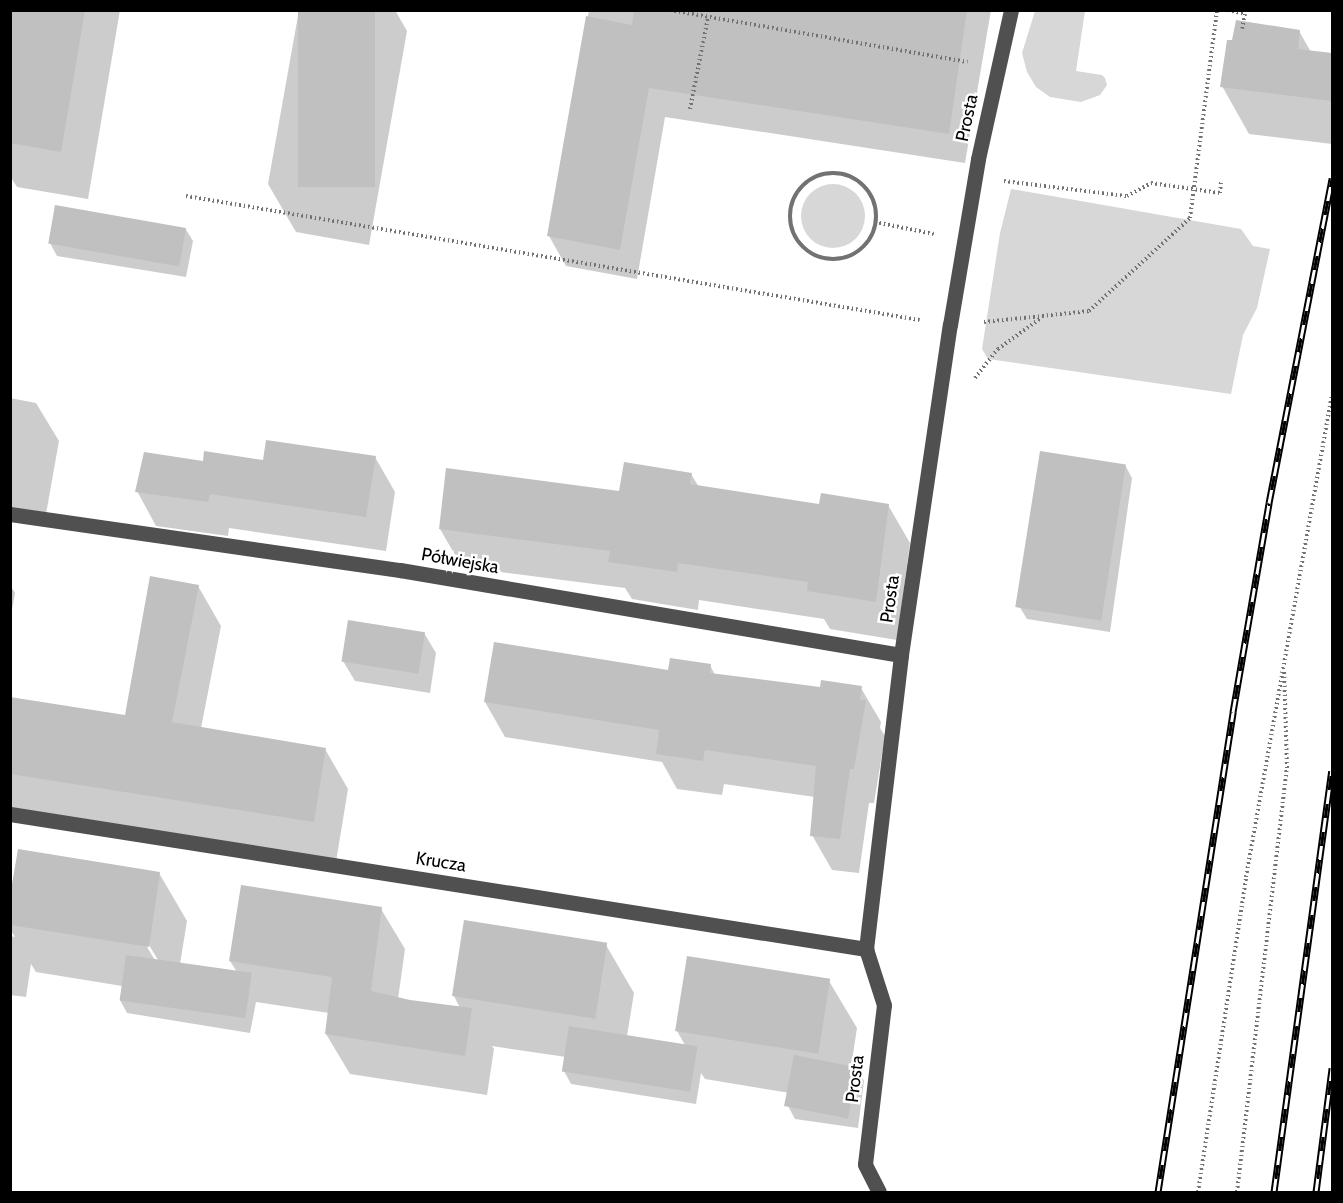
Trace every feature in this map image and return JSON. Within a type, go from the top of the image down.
[{"type":"street","name":"Prosta","points":[[879,1192],[865,1164],[884,1005],[866,949],[901,655],[950,325],[975,178],[1011,10]]},
{"type":"street","name":"Półwiejska","points":[[10,514],[400,570],[901,655]]},
{"type":"street","name":"Krucza","points":[[10,814],[866,949]]},
{"type":"path","points":[[670,10],[997,67]]},
{"type":"path","points":[[186,196],[950,325],[1089,311],[1190,218],[1217,10]]},
{"type":"path","points":[[1228,10],[1245,14],[1242,29]]},
{"type":"path","points":[[690,109],[708,17]]},
{"type":"path","points":[[832,173],[846,175],[859,181],[868,191],[875,204],[875,222],[866,244],[855,253],[842,258],[827,259],[813,254],[794,234],[790,221],[792,206],[797,194],[812,179],[832,173]]},
{"type":"path","points":[[975,178],[1127,196],[1150,183],[1220,193],[1221,182]]},
{"type":"path","points":[[875,222],[964,240]]},
{"type":"path","points":[[969,386],[998,349],[1044,315]]},
{"type":"path","points":[[1198,1192],[1246,877],[1332,396]]},
{"type":"path","points":[[1237,1192],[1287,768],[1284,660]]},
{"type":"shaded area","points":[[1035,11],[1085,11],[1076,71],[1102,75],[1105,78],[1107,85],[1100,95],[1081,102],[1050,97],[1036,87],[1027,72],[1022,53]]},
{"type":"shaded area","points":[[827,184],[839,184],[856,193],[863,204],[865,216],[863,228],[856,239],[839,248],[827,248],[815,243],[806,234],[801,222],[801,210],[806,198],[815,189]]},
{"type":"shaded area","points":[[1011,189],[1241,229],[1253,246],[1270,249],[1257,308],[1243,335],[1231,394],[988,359],[982,349],[1000,233]]},
{"type":"building","points":[[10,10],[85,10],[61,152],[10,143]]},
{"type":"building","points":[[298,10],[375,10],[375,187],[298,187]]},
{"type":"building","points":[[634,10],[967,10],[949,134],[649,88],[620,250],[547,236],[586,16],[632,25]]},
{"type":"building","points":[[1236,20],[1300,30],[1298,49],[1332,53],[1332,101],[1220,87],[1227,40],[1232,40]]},
{"type":"building","points":[[55,205],[186,228],[179,267],[48,243]]},
{"type":"building","points":[[266,440],[376,456],[366,517],[210,494],[208,502],[135,492],[144,452],[203,461],[204,451],[263,460]]},
{"type":"building","points":[[1040,451],[1126,465],[1101,621],[1015,607]]},
{"type":"building","points":[[624,462],[692,473],[690,484],[819,504],[821,493],[889,504],[876,602],[807,591],[808,582],[678,563],[677,572],[608,562],[610,551],[439,529],[446,468],[619,491]]},
{"type":"building","points":[[150,576],[199,585],[172,722],[326,748],[314,822],[10,774],[10,697],[125,715]]},
{"type":"building","points":[[348,620],[425,632],[418,674],[341,661]]},
{"type":"building","points":[[494,642],[668,670],[670,658],[711,664],[710,673],[820,687],[821,680],[862,686],[860,700],[866,700],[854,769],[850,769],[840,839],[810,836],[816,766],[705,750],[703,761],[656,754],[659,730],[484,702]]},
{"type":"building","points":[[18,849],[160,872],[149,947],[10,925],[10,896]]},
{"type":"building","points":[[241,885],[382,907],[371,991],[410,1000],[472,1008],[465,1056],[325,1034],[332,977],[229,961]]},
{"type":"building","points":[[464,920],[607,943],[595,1019],[452,996]]},
{"type":"building","points":[[126,955],[252,973],[245,1018],[120,1001]]},
{"type":"building","points":[[687,956],[830,979],[818,1054],[675,1031]]},
{"type":"building","points":[[569,1026],[697,1046],[690,1092],[562,1071]]},
{"type":"building","points":[[794,1055],[858,1067],[848,1118],[784,1106]]},
{"type":"railway","points":[[1158,1192],[1233,712],[1269,503],[1332,178]]},
{"type":"railway","points":[[1274,1192],[1332,771]]},
{"type":"railway","points":[[1316,1192],[1332,1068]]}]
